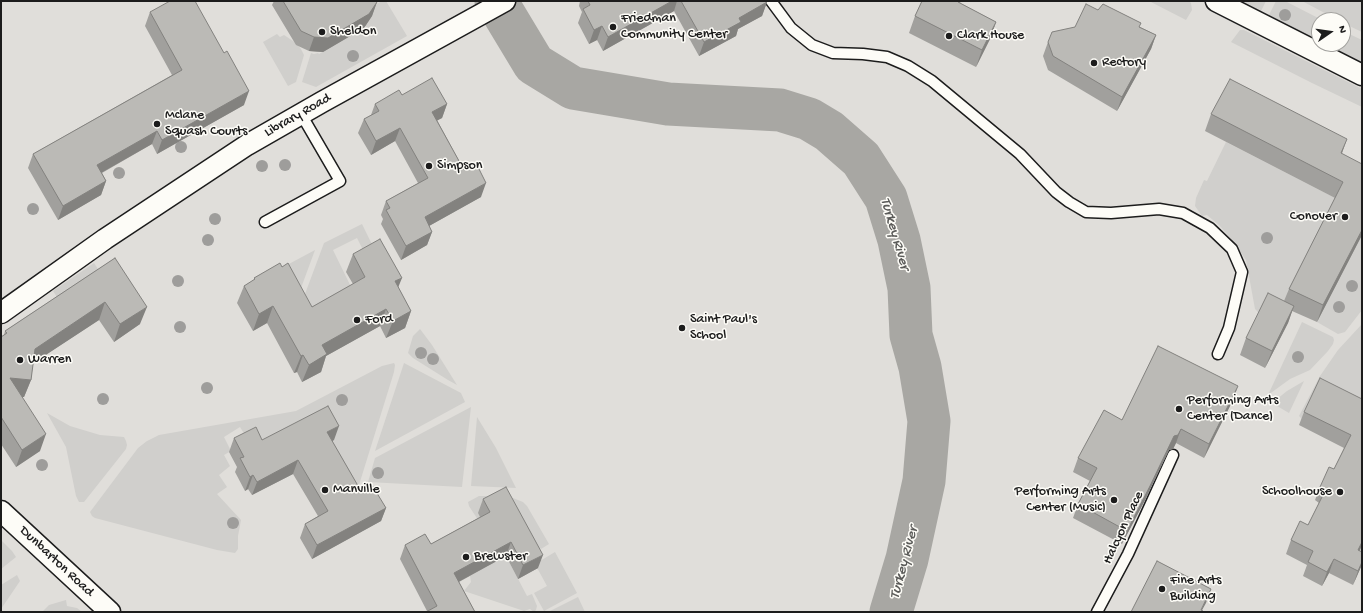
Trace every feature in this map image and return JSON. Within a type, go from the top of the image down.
[{"type":"street","name":"Library Road","points":[[1,313],[105,239],[247,145],[505,1]]},
{"type":"street","points":[[1216,1],[1362,75]]},
{"type":"street","name":"Dunbarton Road","points":[[1,511],[110,612]]},
{"type":"lane","points":[[771,1],[791,28],[812,45],[833,53],[863,54],[887,57],[908,66],[932,80],[1020,154],[1056,192],[1086,212],[1111,214],[1159,208],[1183,213],[1210,228],[1232,249],[1242,272],[1229,328],[1218,354]]},
{"type":"lane","points":[[265,222],[340,181],[301,114]]},
{"type":"lane","name":"Halcyon Place","points":[[1097,612],[1128,554],[1173,455]]},
{"type":"shaded area","name":"Saint Paul's School","points":[[1,1],[1362,1],[1362,612],[1,612]]},
{"type":"shaded area","points":[[382,1],[386,1],[407,36],[316,87],[302,82],[311,53],[319,54],[366,27],[364,23],[370,7]]},
{"type":"shaded area","points":[[1149,1],[1189,1],[1191,3],[1192,10],[1186,20]]},
{"type":"shaded area","points":[[1236,1],[1266,1],[1260,13]]},
{"type":"shaded area","points":[[1276,1],[1285,1],[1311,14],[1311,38],[1268,17]]},
{"type":"shaded area","points":[[1302,1],[1362,1],[1362,32],[1351,27],[1351,12],[1323,12]]},
{"type":"shaded area","points":[[1240,30],[1244,30],[1362,89],[1362,107],[1231,42]]},
{"type":"shaded area","points":[[277,34],[280,37],[284,35],[296,43],[304,55],[296,82],[288,86],[263,42]]},
{"type":"shaded area","points":[[1351,35],[1362,40],[1362,64],[1338,52],[1351,52]]},
{"type":"shaded area","points":[[1226,142],[1337,199],[1276,318],[1261,315],[1255,309],[1246,260],[1233,241],[1219,225],[1207,215],[1202,216],[1195,206],[1196,198],[1204,180],[1207,181]]},
{"type":"shaded area","points":[[362,224],[384,269],[375,274],[357,238],[333,250],[354,293],[315,313],[305,294],[324,243]]},
{"type":"shaded area","points":[[1362,235],[1362,310],[1345,332],[1338,334],[1317,322]]},
{"type":"shaded area","points":[[315,250],[301,288],[287,265]]},
{"type":"shaded area","points":[[94,263],[104,278],[63,306],[53,291]]},
{"type":"shaded area","points":[[1302,322],[1333,337],[1333,344],[1310,370],[1290,379],[1268,395]]},
{"type":"shaded area","points":[[1362,324],[1362,416],[1302,419],[1299,416],[1320,376],[1338,350]]},
{"type":"shaded area","points":[[420,329],[457,385],[413,358],[408,353],[413,336]]},
{"type":"shaded area","points":[[394,363],[394,372],[359,485],[348,491],[257,454],[240,427],[224,437],[231,451],[224,455],[230,466],[219,475],[227,487],[217,494],[241,520],[238,536],[238,549],[235,553],[217,550],[95,518],[90,512],[138,448],[147,441],[159,435],[296,411],[382,366]]},
{"type":"shaded area","points":[[404,363],[461,393],[465,402],[375,451]]},
{"type":"shaded area","points":[[1304,381],[1289,413],[1272,403],[1287,391]]},
{"type":"shaded area","points":[[471,407],[462,487],[368,482],[375,458]]},
{"type":"shaded area","points":[[47,413],[70,426],[100,435],[124,437],[126,441],[126,449],[84,502],[79,502],[76,496],[66,447]]},
{"type":"shaded area","points":[[477,417],[496,448],[516,488],[471,486]]},
{"type":"shaded area","points":[[479,496],[513,498],[523,502],[527,506],[549,544],[541,549],[478,513],[483,522],[480,523],[468,502]]},
{"type":"shaded area","points":[[1,540],[16,557],[1,569]]},
{"type":"shaded area","points":[[555,552],[577,593],[544,611],[534,593],[547,586],[535,564]]},
{"type":"shaded area","points":[[506,556],[527,596],[532,594],[537,606],[534,612],[530,609],[524,611],[464,591],[471,582],[470,576]]},
{"type":"shaded area","points":[[17,575],[20,581],[1,609],[1,585]]},
{"type":"shaded area","points":[[578,597],[585,612],[548,612]]},
{"type":"shaded area","points":[[66,600],[67,606],[77,608],[82,612],[42,612],[49,605]]},
{"type":"building","name":"Mclane Squash Courts","points":[[170,1],[195,1],[224,53],[227,51],[249,91],[162,140],[157,131],[97,165],[106,181],[63,206],[33,154],[182,70],[150,12]]},
{"type":"building","name":"Sheldon","points":[[283,1],[377,2],[369,14],[328,38],[314,37],[301,31]]},
{"type":"building","points":[[588,1],[672,1],[608,37],[602,26],[594,30],[583,9],[590,5]]},
{"type":"building","points":[[681,1],[767,2],[739,18],[741,22],[704,42]]},
{"type":"building","points":[[922,1],[959,1],[958,2],[996,22],[982,50],[915,16]]},
{"type":"building","name":"Rectory","points":[[1086,4],[1098,10],[1103,4],[1141,23],[1139,27],[1156,35],[1122,97],[1053,56],[1048,42],[1052,32],[1075,27]]},
{"type":"building","name":"Simpson","points":[[432,78],[447,104],[432,112],[464,170],[476,163],[486,183],[425,217],[432,232],[406,246],[386,210],[390,208],[386,201],[428,178],[400,128],[376,141],[364,119],[379,111],[375,104],[399,90],[402,95]]},
{"type":"building","points":[[1230,79],[1347,139],[1341,153],[1362,164],[1362,230],[1323,305],[1289,289],[1343,182],[1211,114]]},
{"type":"building","points":[[380,239],[402,278],[395,281],[411,311],[393,321],[386,309],[322,345],[327,354],[309,365],[303,355],[301,356],[273,306],[259,314],[244,286],[255,279],[254,278],[280,263],[282,267],[288,263],[312,307],[365,277],[353,254]]},
{"type":"building","points":[[115,258],[147,307],[120,324],[105,302],[35,349],[31,380],[10,378],[46,434],[22,450],[1,417],[1,337],[7,333],[5,331]]},
{"type":"building","points":[[1268,293],[1294,306],[1272,351],[1246,338]]},
{"type":"building","points":[[1158,346],[1238,386],[1209,444],[1181,429],[1178,435],[1174,436],[1127,531],[1078,504],[1097,468],[1078,458],[1104,410],[1122,420]]},
{"type":"building","name":"Schoolhouse","points":[[1320,378],[1362,399],[1362,542],[1358,550],[1362,552],[1362,562],[1358,571],[1334,559],[1327,572],[1308,562],[1313,551],[1291,540],[1300,521],[1308,525],[1326,489],[1320,487],[1329,467],[1334,469],[1351,435],[1304,412]]},
{"type":"building","name":"Manville","points":[[328,406],[339,426],[327,432],[361,491],[372,485],[386,508],[317,545],[305,524],[328,511],[298,460],[257,482],[253,475],[250,477],[240,458],[244,457],[234,438],[256,427],[262,440]]},
{"type":"building","name":"Brewster","points":[[506,487],[543,555],[523,565],[511,542],[454,573],[475,612],[426,612],[437,606],[405,545],[425,534],[431,544],[490,512],[483,499]]},
{"type":"building","name":"Fine Arts Building","points":[[1157,561],[1211,589],[1201,610],[1203,612],[1131,612]]},
{"type":"waterway","name":"Turkey River","points":[[496,1],[534,64],[573,88],[668,104],[780,110],[809,119],[829,131],[861,159],[886,198],[899,240],[909,288],[911,335],[920,367],[929,421],[924,481],[907,559],[891,612]]},
{"type":"place","name":"Friedman Community Center","points":[[613,27]]},
{"type":"place","name":"Sheldon","points":[[322,32]]},
{"type":"place","name":"Clark House","points":[[949,36]]},
{"type":"place","name":"Rectory","points":[[1094,63]]},
{"type":"place","name":"Mclane Squash Courts","points":[[157,124]]},
{"type":"place","name":"Simpson","points":[[429,166]]},
{"type":"place","name":"Conover","points":[[1345,217]]},
{"type":"place","name":"Ford","points":[[357,320]]},
{"type":"place","name":"Saint Paul's School","points":[[682,328]]},
{"type":"place","name":"Warren","points":[[20,360]]},
{"type":"place","name":"Performing Arts Center (Dance)","points":[[1179,409]]},
{"type":"place","name":"Manville","points":[[325,490]]},
{"type":"place","name":"Schoolhouse","points":[[1340,492]]},
{"type":"place","name":"Performing Arts Center (Music)","points":[[1114,500]]},
{"type":"place","name":"Brewster","points":[[466,557]]},
{"type":"place","name":"Fine Arts Building","points":[[1162,589]]}]
